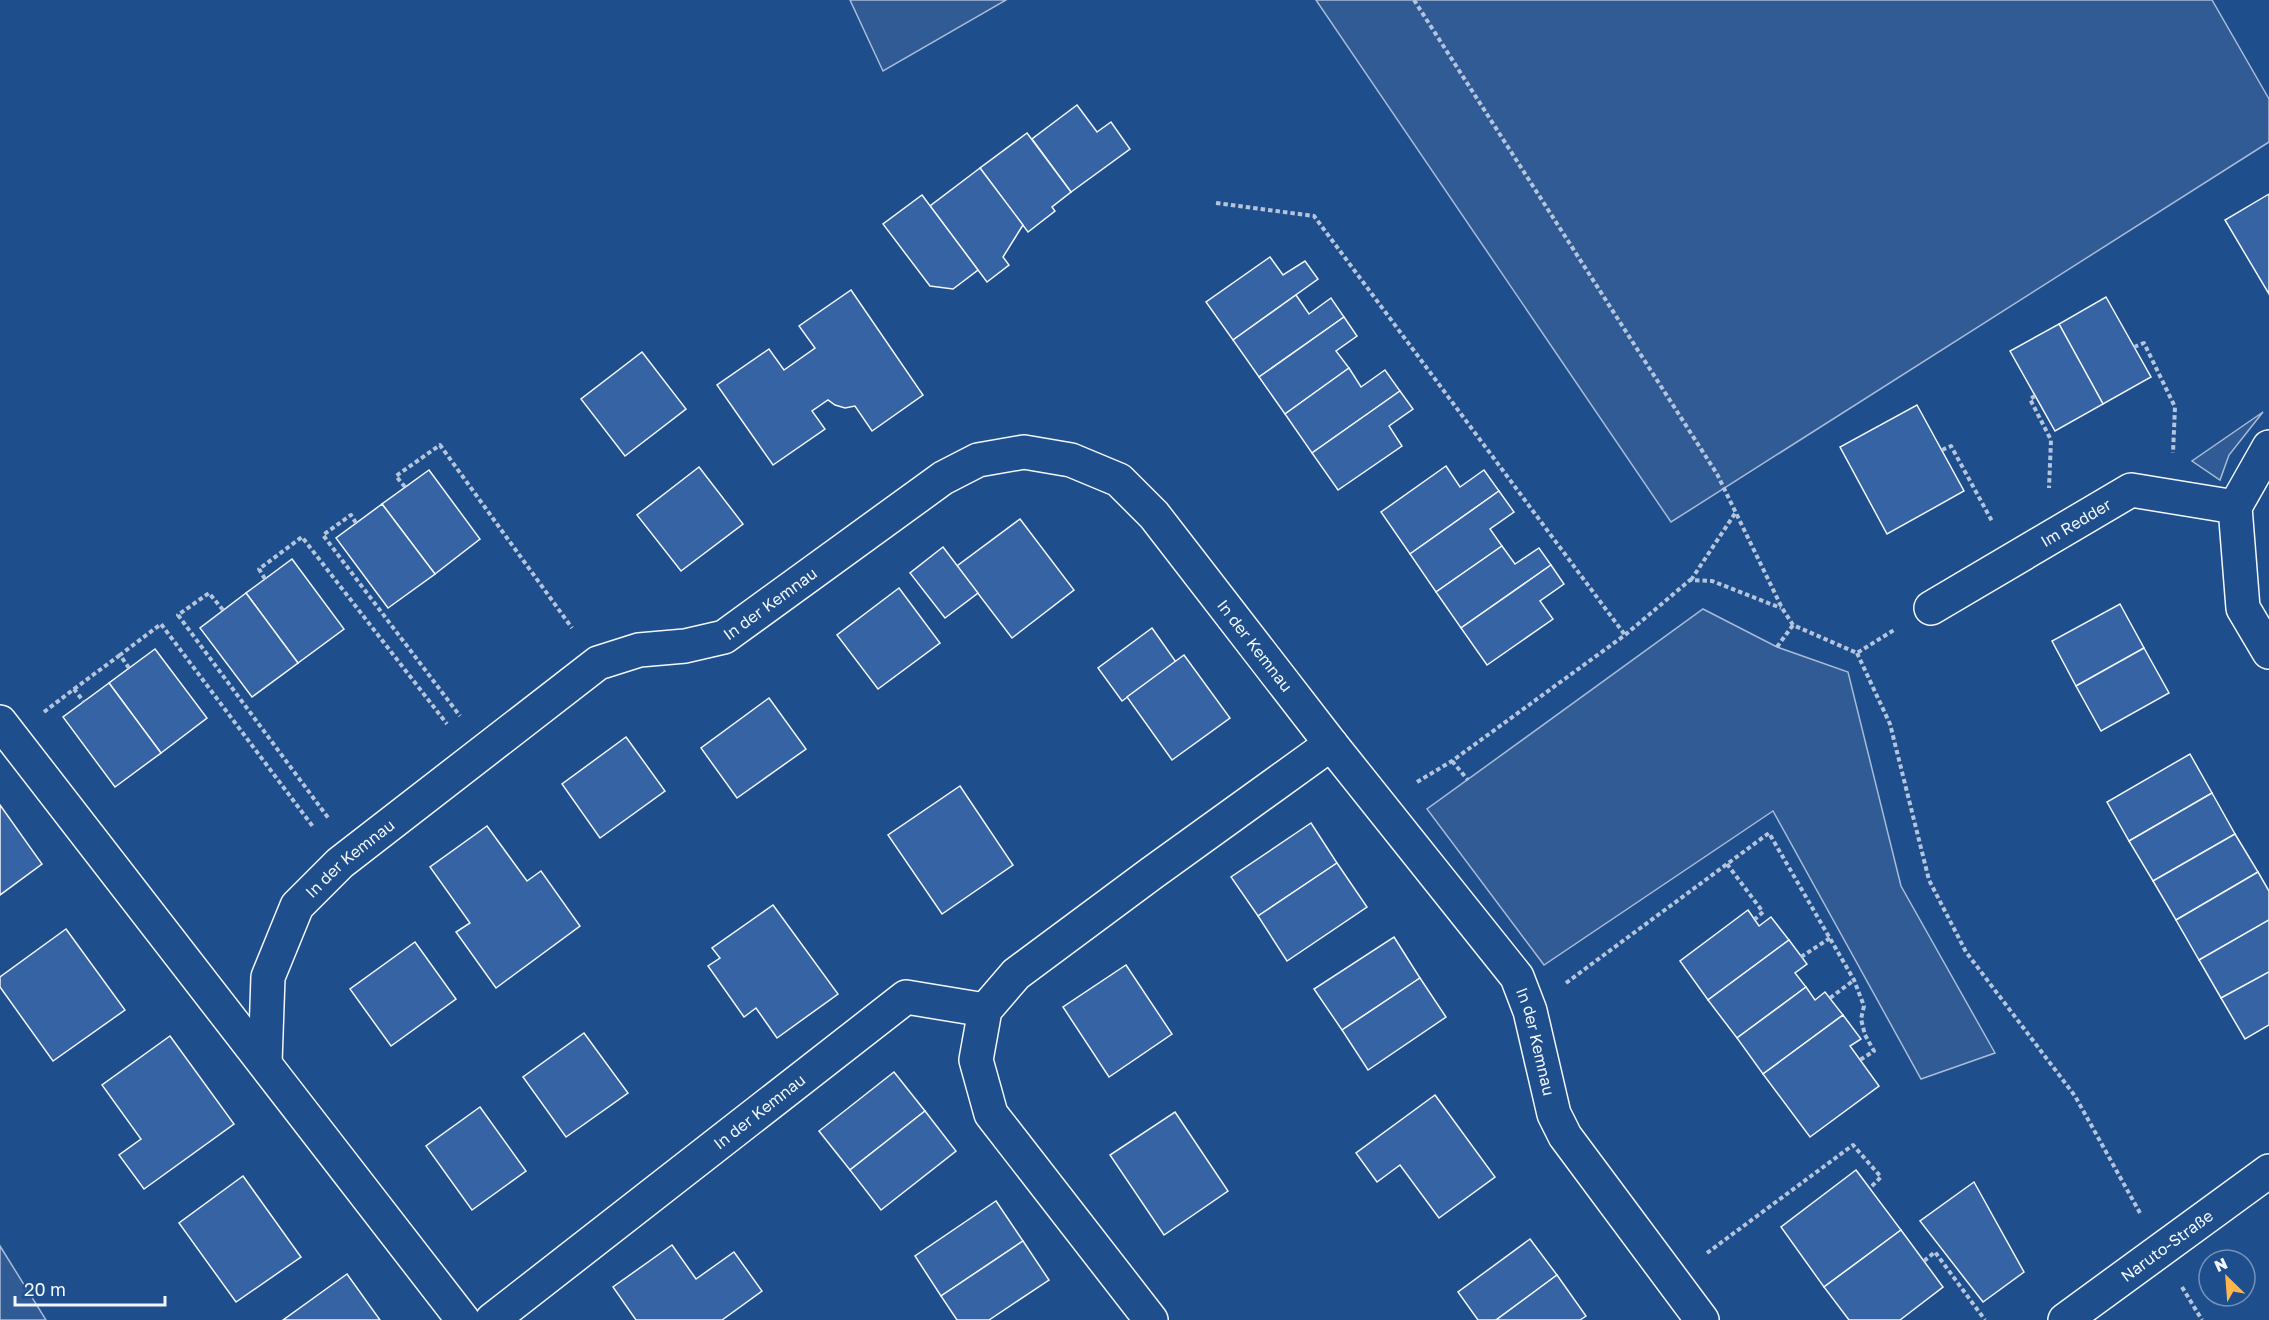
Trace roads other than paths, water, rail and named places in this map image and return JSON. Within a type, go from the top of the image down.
[{"type":"street","points":[[2269,447],[2235,507],[2243,608],[2269,652]]},
{"type":"street","name":"In der Kemnau","points":[[265,1063],[268,977],[297,906],[347,857],[598,663],[639,650],[685,646],[724,637],[943,478],[978,460],[1024,452],[1071,460],[1119,480],[1154,515],[1331,744],[1517,977],[1530,1011],[1554,1114],[1565,1136],[1702,1320]]},
{"type":"street","name":"Im Redder","points":[[1931,608],[2131,490],[2235,507]]},
{"type":"street","points":[[0,722],[463,1320]]},
{"type":"street","points":[[1151,1320],[992,1114],[976,1060],[985,1010],[1016,974],[1331,744]]},
{"type":"street","name":"In der Kemnau","points":[[492,1320],[906,997],[985,1010]]},
{"type":"street","name":"Naruto-Straße","points":[[2065,1320],[2269,1171]]}]
